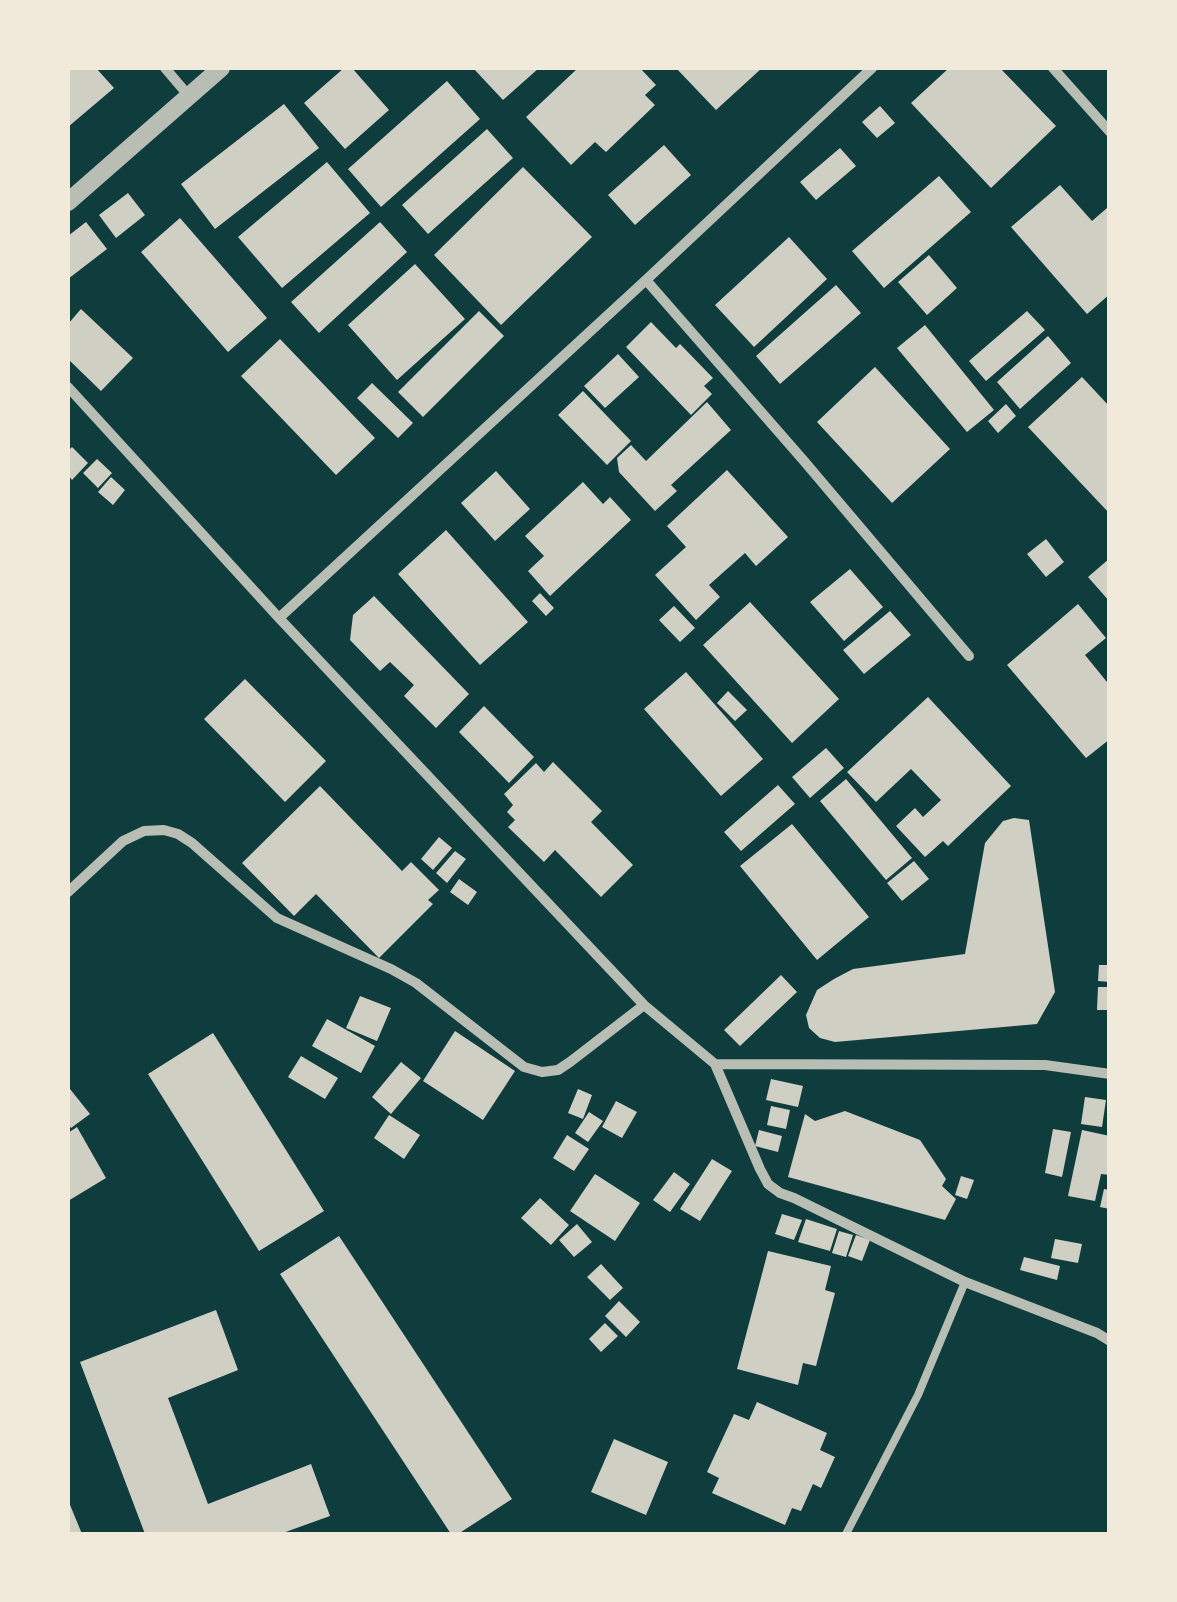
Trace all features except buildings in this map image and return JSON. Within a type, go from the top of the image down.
[{"type":"street","points":[[165,68],[188,95]]},
{"type":"street","points":[[68,202],[221,68]]},
{"type":"street","points":[[279,618],[872,68]]},
{"type":"street","points":[[1053,68],[1110,132]]},
{"type":"street","points":[[646,280],[969,656]]},
{"type":"street","points":[[68,387],[279,618],[644,1004],[715,1064],[768,1184],[965,1282],[1110,1341]]},
{"type":"street","points":[[68,892],[122,841],[144,831],[178,834],[277,918],[391,968],[524,1066],[542,1072],[558,1070],[570,1062],[644,1004]]},
{"type":"street","points":[[715,1064],[1045,1064],[1110,1074]]},
{"type":"lane","points":[[846,1534],[918,1395],[965,1282]]}]
